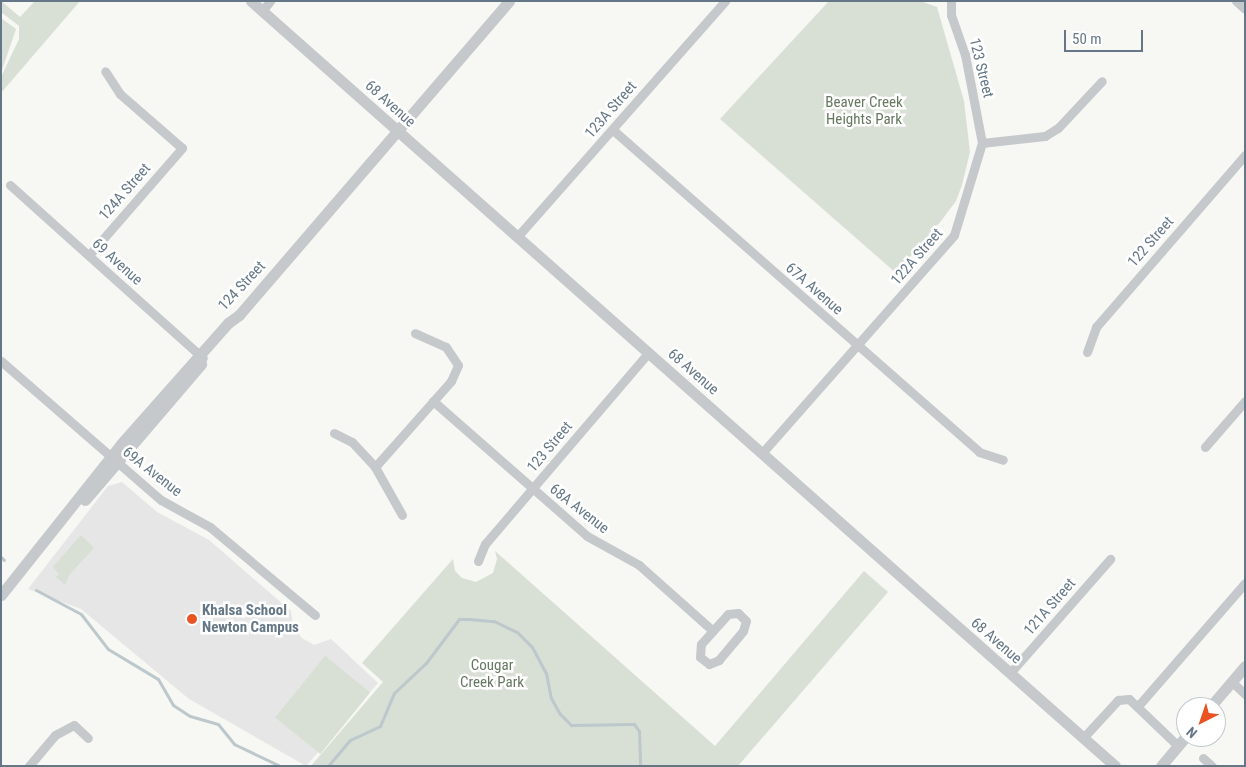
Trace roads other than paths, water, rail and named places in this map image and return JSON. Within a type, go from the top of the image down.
[{"type":"street","name":"68 Avenue","points":[[251,1],[1115,766]]},
{"type":"street","points":[[262,11],[270,1]]},
{"type":"street","name":"124 Street","points":[[1,595],[114,460],[509,1]]},
{"type":"street","name":"123A Street","points":[[517,237],[725,1]]},
{"type":"street","name":"123 Street","points":[[951,1],[951,15],[965,55],[982,143]]},
{"type":"street","points":[[1236,1],[1245,9]]},
{"type":"street","name":"124A Street","points":[[89,255],[182,148],[120,94],[105,71]]},
{"type":"street","points":[[982,143],[1045,136],[1058,128],[1102,81]]},
{"type":"street","name":"67A Avenue","points":[[613,130],[979,452],[1002,460]]},
{"type":"street","name":"122A Street","points":[[762,454],[954,235],[982,143]]},
{"type":"street","name":"122 Street","points":[[1087,352],[1096,326],[1245,156]]},
{"type":"street","name":"69 Avenue","points":[[10,185],[202,358]]},
{"type":"street","points":[[375,466],[451,381],[458,365],[446,347],[415,333]]},
{"type":"street","name":"123 Street","points":[[478,561],[485,544],[648,353]]},
{"type":"street","name":"69A Avenue","points":[[1,361],[161,500],[210,527],[314,615]]},
{"type":"street","name":"68A Avenue","points":[[433,401],[587,536],[639,565],[713,631]]},
{"type":"street","points":[[1205,447],[1245,401]]},
{"type":"street","points":[[334,433],[352,442],[375,466],[402,515]]},
{"type":"street","name":"121A Street","points":[[1010,673],[1110,559]]},
{"type":"street","points":[[1138,706],[1245,583]]},
{"type":"street","points":[[738,613],[746,621],[743,631],[719,660],[709,664],[700,657],[702,644],[713,631],[728,614],[738,613]]},
{"type":"street","points":[[1219,697],[1245,666]]},
{"type":"street","points":[[1232,682],[1245,694]]},
{"type":"street","points":[[1083,738],[1118,700],[1129,699],[1176,744]]},
{"type":"street","points":[[29,766],[55,735],[74,725],[88,738]]},
{"type":"street","points":[[1161,766],[1177,747]]},
{"type":"street","points":[[1204,758],[1212,766]]},
{"type":"waterway","points":[[1,557],[4,560]]},
{"type":"waterway","points":[[36,590],[81,614],[108,649],[158,679],[173,705],[190,716],[218,724],[234,744],[278,765]]},
{"type":"waterway","points":[[328,766],[350,740],[380,726],[394,693],[426,663],[459,619],[494,621],[517,632],[532,647],[546,673],[551,698],[560,714],[571,725],[634,724],[639,731],[640,766]]},
{"type":"place","name":"Khalsa School Newton Campus","points":[[192,619]]},
{"type":"park label","name":"Beaver Creek Heights Park","points":[[864,110]]},
{"type":"park label","name":"Cougar Creek Park","points":[[492,674]]}]
